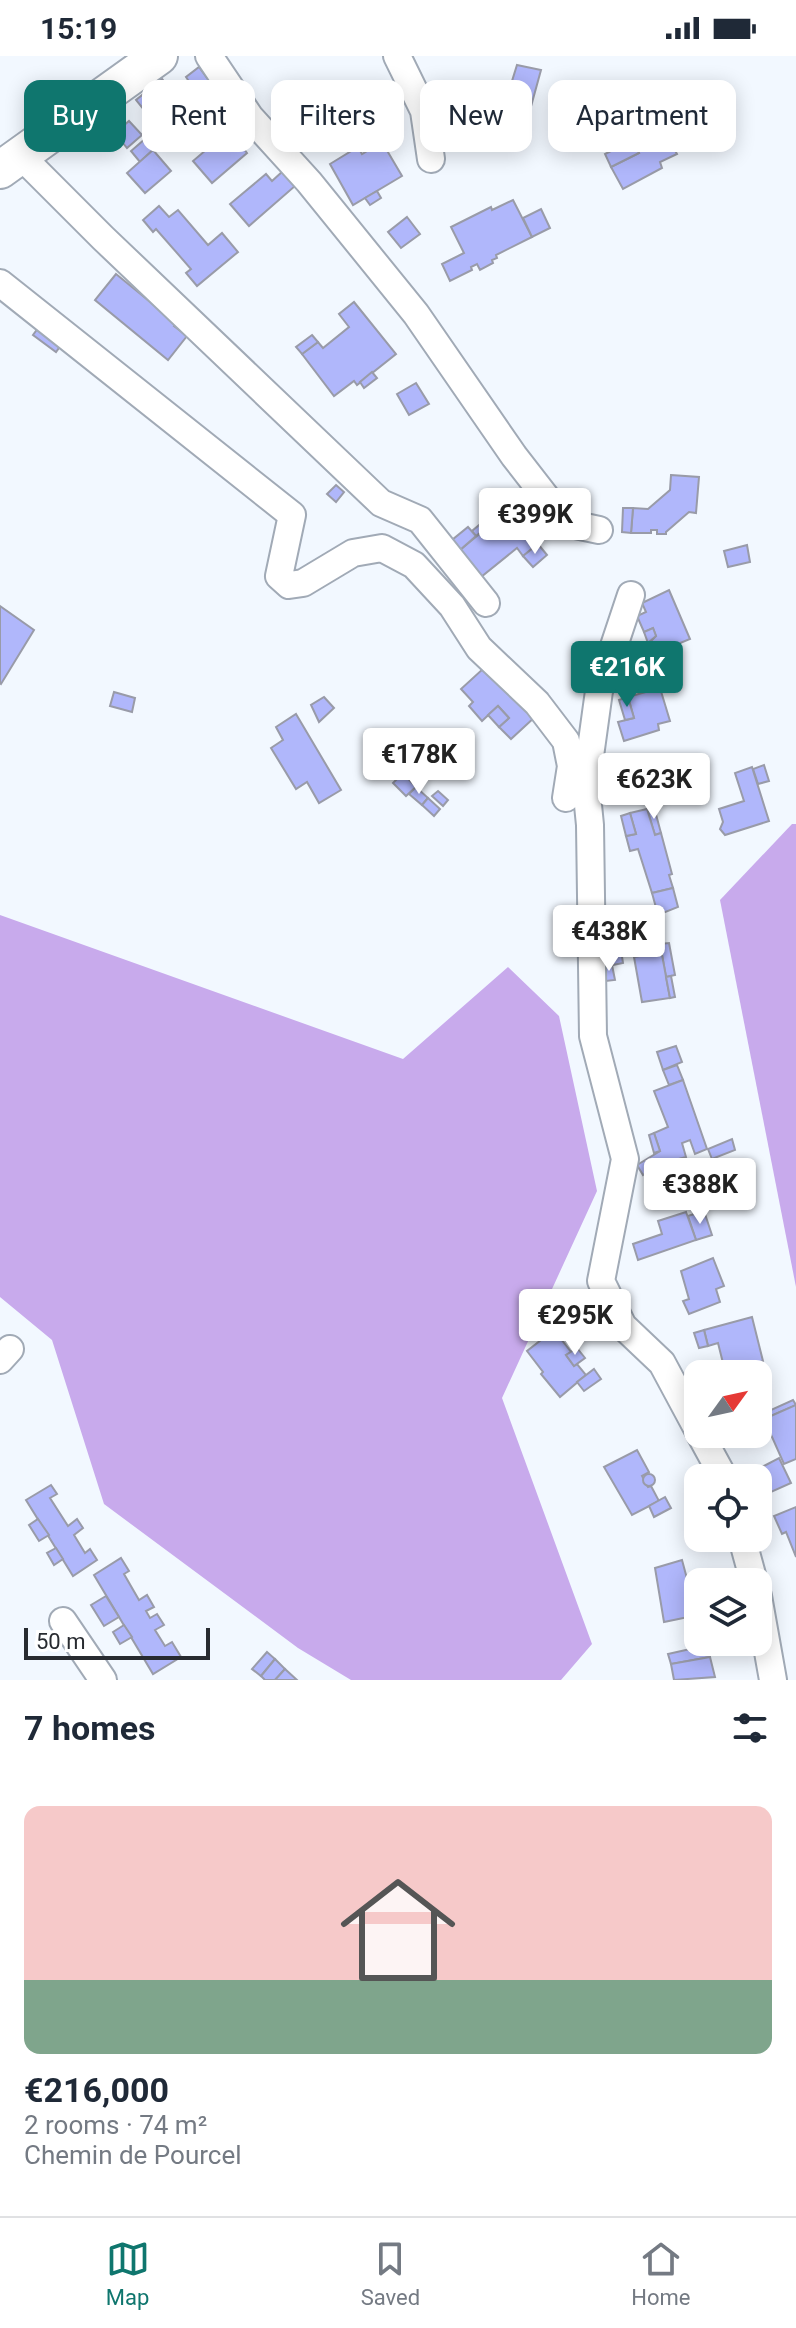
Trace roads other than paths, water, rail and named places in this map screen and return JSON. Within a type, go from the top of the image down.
[{"type":"main road","points":[[10,163],[159,56]]},
{"type":"street","points":[[209,56],[250,117],[309,182],[416,314],[514,456],[566,523],[599,530]]},
{"type":"street","points":[[397,56],[424,111],[431,159]]},
{"type":"street","points":[[10,163],[103,238],[381,503],[420,520],[486,603]]},
{"type":"street","points":[[0,283],[292,515],[279,576],[289,585],[303,583],[353,553],[382,548],[414,565],[452,606],[479,648],[537,703],[566,741],[571,766],[566,798]]},
{"type":"street","points":[[631,595],[599,691],[586,785],[590,825],[593,1036],[625,1159],[601,1281],[623,1326],[662,1363],[684,1404]]},
{"type":"street","points":[[63,1621],[103,1680]]},
{"type":"street","points":[[769,1656],[773,1680]]}]
